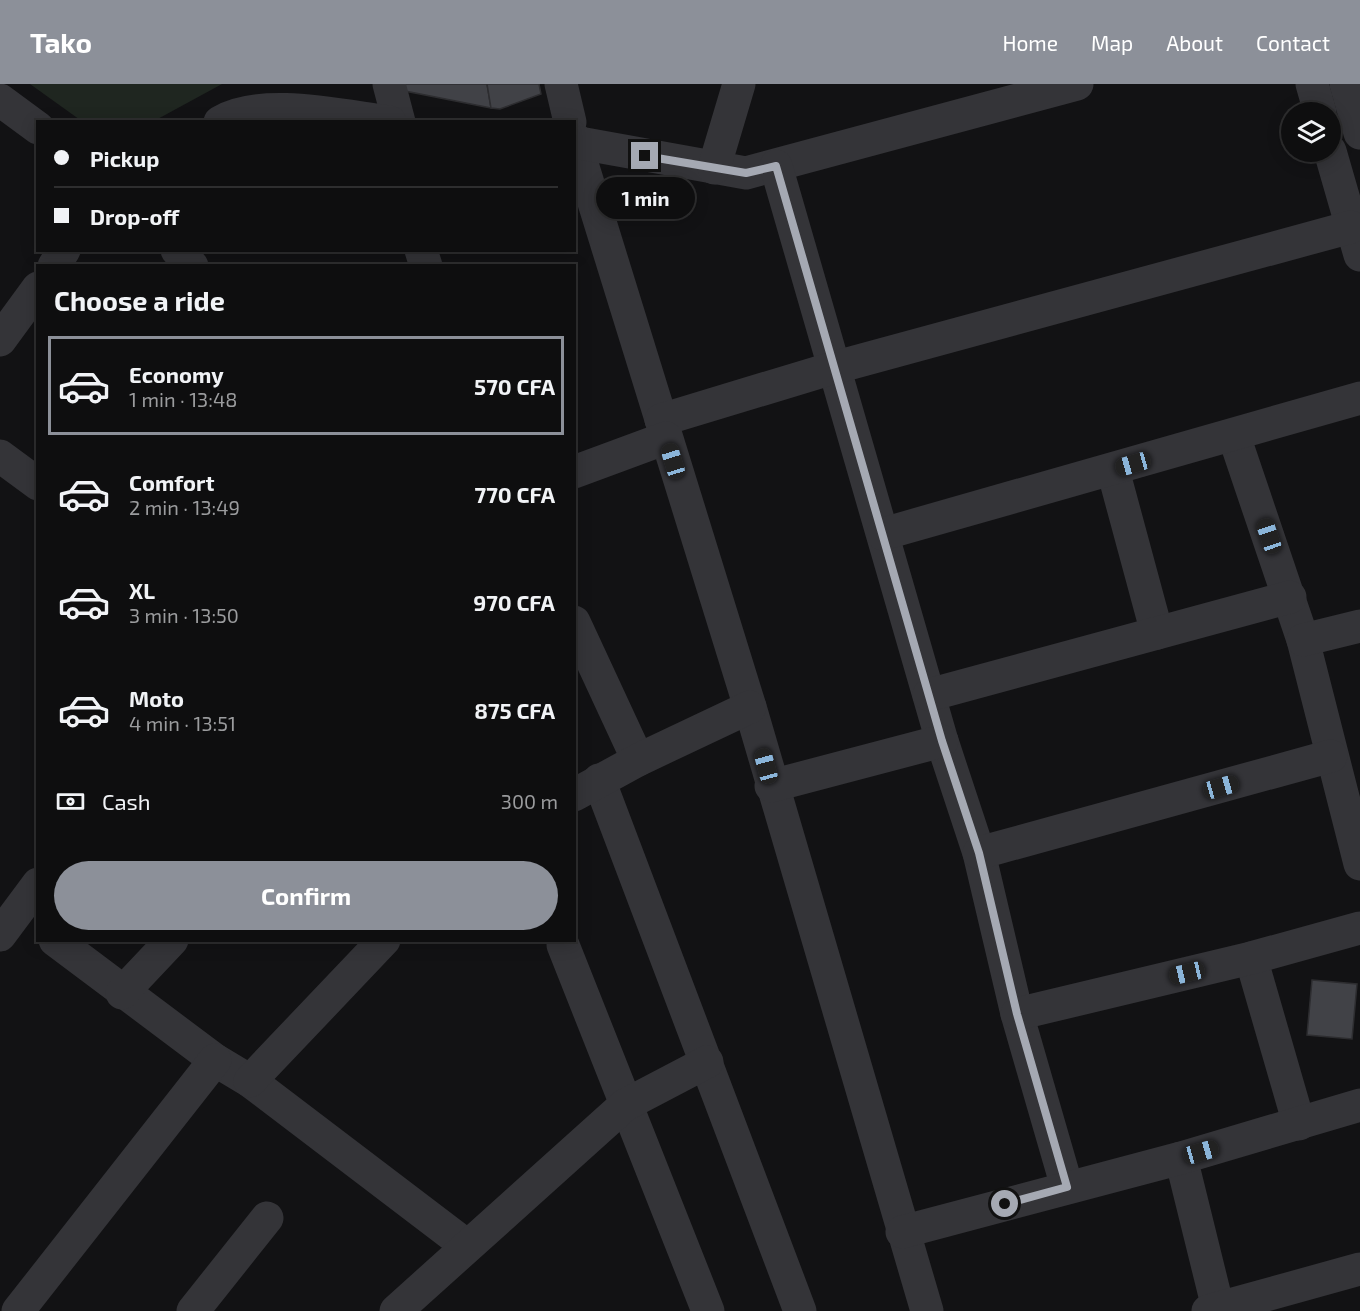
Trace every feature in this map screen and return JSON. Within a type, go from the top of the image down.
[{"type":"street","points":[[382,120],[389,84]]},
{"type":"street","points":[[561,84],[570,120]]},
{"type":"street","points":[[714,168],[739,84]]},
{"type":"street","points":[[576,136],[714,168],[746,173],[1077,84]]},
{"type":"street","points":[[1312,84],[1317,102]]},
{"type":"street","points":[[1346,84],[1360,133]]},
{"type":"street","points":[[0,100],[36,127]]},
{"type":"street","points":[[223,120],[235,112],[271,108],[373,120]]},
{"type":"street","points":[[576,143],[750,707],[771,786],[927,1311]]},
{"type":"street","points":[[576,471],[664,429],[833,368],[1356,241],[1333,162]]},
{"type":"street","points":[[776,166],[942,741],[979,853],[1017,1014],[1067,1187]]},
{"type":"street","points":[[179,252],[190,264]]},
{"type":"street","points":[[0,340],[36,291]]},
{"type":"street","points":[[883,534],[1234,436],[1360,398]]},
{"type":"street","points":[[1234,436],[1303,640],[1360,864]]},
{"type":"street","points":[[0,456],[36,483]]},
{"type":"street","points":[[1113,470],[1157,633]]},
{"type":"street","points":[[929,695],[1290,597]]},
{"type":"street","points":[[576,626],[638,760]]},
{"type":"street","points":[[1303,640],[1360,626]]},
{"type":"street","points":[[750,707],[638,760],[587,788],[707,1062],[800,1311]]},
{"type":"street","points":[[771,786],[942,741]]},
{"type":"street","points":[[979,853],[1331,756]]},
{"type":"street","points":[[14,918],[36,888]]},
{"type":"street","points":[[1017,1014],[1251,958],[1360,928]]},
{"type":"street","points":[[58,942],[122,993],[215,1060],[250,1081],[467,1246]]},
{"type":"street","points":[[122,993],[170,942]]},
{"type":"street","points":[[250,1081],[382,942]]},
{"type":"street","points":[[563,945],[708,1311]]},
{"type":"street","points":[[1251,958],[1299,1124]]},
{"type":"street","points":[[18,1311],[215,1060]]},
{"type":"street","points":[[396,1311],[625,1105],[707,1062]]},
{"type":"street","points":[[902,1232],[1181,1158],[1360,1105]]},
{"type":"street","points":[[1181,1158],[1213,1310],[1360,1269]]},
{"type":"street","points":[[193,1311],[267,1218]]},
{"type":"shaded area","points":[[30,84],[222,84],[156,120],[80,120]]},
{"type":"building","points":[[403,84],[487,84],[491,108],[405,91]]},
{"type":"building","points":[[487,84],[539,84],[541,94],[500,109],[491,108]]},
{"type":"building","points":[[1312,980],[1357,984],[1352,1039],[1307,1035]]},
{"type":"route","points":[[645,156],[746,173],[776,166],[942,741],[979,853],[1017,1014],[1067,1187],[1005,1204]]}]
